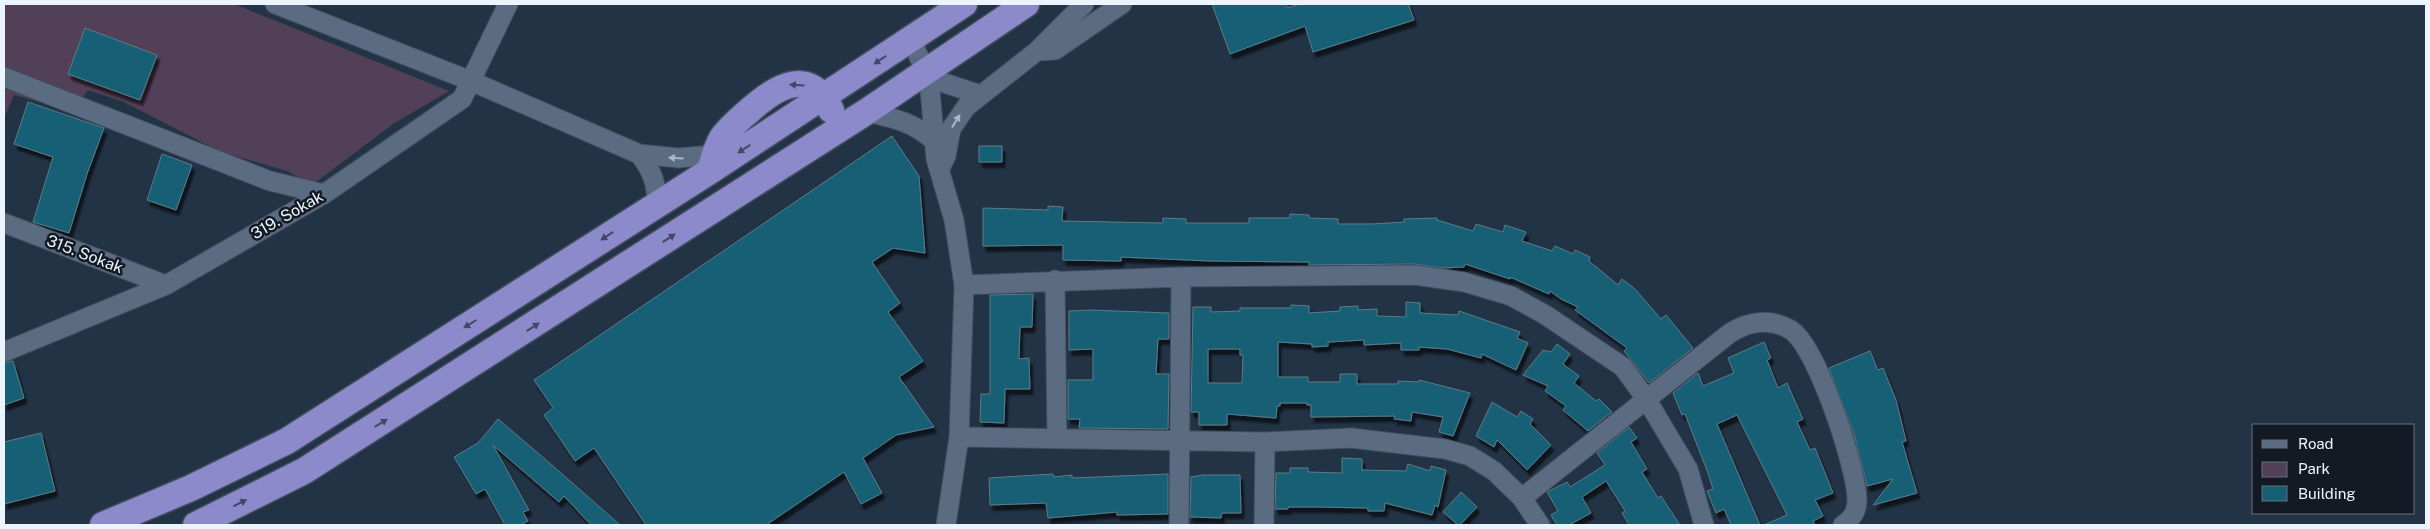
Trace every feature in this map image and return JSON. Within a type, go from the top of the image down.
[{"type":"highway","points":[[825,96],[964,4]]},
{"type":"highway","points":[[196,525],[304,471],[928,74],[1026,4]]},
{"type":"highway","points":[[102,525],[192,488],[287,440],[657,204],[712,163],[730,128],[769,93],[780,87],[801,85],[810,87],[825,96],[840,129]]},
{"type":"street","points":[[275,4],[471,80],[639,154],[712,163]]},
{"type":"street","name":"319. Sokak","points":[[4,352],[166,285],[324,194],[462,99],[508,4]]},
{"type":"street","points":[[940,167],[946,156],[951,129],[966,107],[1037,51],[1084,4]]},
{"type":"street","points":[[1037,51],[1055,50],[1122,4]]},
{"type":"street","points":[[911,40],[928,74],[936,159],[940,167],[954,220],[964,285],[959,437],[946,525]]},
{"type":"street","points":[[928,74],[981,95]]},
{"type":"street","points":[[4,77],[270,181],[324,194]]},
{"type":"street","points":[[866,112],[917,126],[934,141]]},
{"type":"street","points":[[639,154],[652,173],[657,204]]},
{"type":"street","name":"315. Sokak","points":[[4,223],[166,285]]},
{"type":"street","points":[[964,285],[1055,280],[1181,277],[1414,275],[1464,282],[1510,296],[1544,314],[1623,367],[1647,400],[1688,469],[1704,525]]},
{"type":"street","points":[[1179,525],[1181,277]]},
{"type":"street","points":[[1055,280],[1057,438]]},
{"type":"street","points":[[1522,498],[1741,326],[1755,321],[1773,323],[1791,330],[1808,349],[1836,415],[1850,464],[1857,501],[1853,518],[1843,525]]},
{"type":"street","points":[[959,437],[1265,442],[1351,438],[1445,449],[1470,456],[1494,472],[1522,498],[1540,525]]},
{"type":"street","points":[[1264,525],[1265,442]]},
{"type":"green space","points":[[4,4],[234,4],[449,91],[393,124],[312,185],[287,171],[219,151],[124,102],[88,90],[74,111],[14,95],[4,118]]},
{"type":"building","points":[[1212,4],[1286,4],[1287,8],[1300,4],[1408,4],[1414,20],[1313,52],[1305,26],[1230,54]]},
{"type":"building","points":[[85,28],[157,55],[140,100],[68,74]]},
{"type":"building","points":[[28,102],[104,128],[87,174],[69,233],[33,222],[53,157],[14,144]]},
{"type":"building","points":[[892,136],[919,176],[925,253],[893,248],[872,262],[900,303],[888,312],[923,361],[899,377],[934,427],[896,435],[863,458],[882,493],[861,504],[844,472],[766,525],[646,525],[594,448],[575,461],[544,415],[553,408],[534,380]]},
{"type":"building","points":[[979,146],[1002,146],[1002,162],[979,162]]},
{"type":"building","points":[[162,154],[192,165],[176,210],[147,200]]},
{"type":"building","points":[[1048,206],[1063,207],[1062,221],[1163,223],[1163,218],[1186,219],[1186,223],[1249,223],[1249,218],[1290,218],[1290,214],[1309,215],[1309,218],[1338,219],[1338,224],[1372,224],[1404,222],[1404,219],[1437,218],[1437,220],[1473,231],[1476,224],[1503,232],[1505,225],[1526,232],[1522,241],[1552,251],[1555,246],[1573,254],[1575,250],[1590,257],[1589,261],[1618,285],[1622,279],[1635,289],[1661,319],[1666,315],[1693,348],[1649,383],[1624,351],[1627,348],[1575,310],[1578,307],[1550,291],[1549,294],[1510,277],[1510,279],[1465,264],[1464,267],[1442,268],[1415,264],[1309,265],[1309,262],[1209,261],[1121,257],[1121,261],[1063,260],[1063,245],[983,246],[983,208],[1048,210]]},
{"type":"building","points":[[1033,294],[1032,327],[1020,327],[1019,359],[1029,358],[1030,389],[1005,389],[1004,423],[980,422],[981,394],[990,394],[990,295]]},
{"type":"building","points":[[1406,302],[1420,303],[1420,313],[1458,315],[1459,311],[1520,332],[1517,338],[1528,343],[1516,370],[1482,354],[1481,358],[1447,349],[1419,347],[1419,350],[1401,350],[1401,343],[1364,345],[1364,340],[1328,342],[1328,346],[1312,347],[1312,344],[1278,342],[1278,377],[1308,377],[1308,382],[1340,382],[1340,374],[1357,374],[1357,384],[1398,384],[1398,381],[1419,382],[1419,380],[1470,393],[1453,436],[1439,432],[1443,417],[1412,412],[1411,421],[1394,419],[1395,416],[1311,417],[1311,405],[1307,405],[1307,403],[1280,403],[1280,406],[1277,406],[1276,418],[1227,414],[1227,425],[1199,425],[1199,412],[1191,412],[1193,307],[1211,307],[1211,312],[1240,311],[1240,308],[1291,308],[1291,305],[1309,306],[1309,313],[1340,311],[1340,307],[1358,306],[1358,310],[1377,309],[1377,316],[1406,317]],"holes":[[[1208,349],[1240,349],[1240,355],[1243,355],[1242,383],[1208,383]]]},
{"type":"building","points":[[1069,311],[1169,313],[1169,339],[1158,339],[1156,374],[1169,374],[1168,429],[1079,428],[1080,419],[1068,419],[1068,380],[1093,380],[1093,349],[1069,350]]},
{"type":"building","points":[[1764,342],[1771,358],[1767,360],[1778,388],[1787,383],[1803,419],[1797,422],[1810,450],[1815,448],[1833,493],[1815,500],[1823,516],[1813,521],[1815,525],[1764,525],[1787,515],[1737,415],[1717,424],[1760,525],[1731,525],[1724,509],[1716,513],[1707,491],[1713,489],[1708,473],[1685,414],[1682,415],[1673,393],[1698,373],[1703,386],[1734,373],[1728,358]]},
{"type":"building","points":[[1557,344],[1570,354],[1563,364],[1579,376],[1574,383],[1596,401],[1599,399],[1612,412],[1588,431],[1563,410],[1566,406],[1545,391],[1548,386],[1523,375],[1543,350],[1551,352]]},
{"type":"building","points":[[1870,351],[1878,370],[1883,368],[1896,400],[1906,441],[1902,442],[1917,493],[1873,505],[1893,479],[1867,486],[1854,434],[1829,368]]},
{"type":"building","points":[[13,361],[24,398],[4,405],[4,363]]},
{"type":"building","points":[[1492,402],[1517,417],[1521,411],[1533,419],[1530,424],[1551,445],[1527,470],[1497,440],[1494,447],[1476,436]]},
{"type":"building","points":[[498,419],[620,525],[591,525],[564,496],[559,502],[493,445],[529,510],[523,512],[528,521],[520,525],[505,525],[485,489],[476,494],[454,457],[478,443]]},
{"type":"building","points":[[1629,427],[1637,438],[1631,442],[1647,469],[1642,472],[1658,498],[1661,496],[1680,525],[1629,525],[1622,513],[1625,511],[1606,481],[1582,497],[1591,513],[1569,525],[1557,525],[1551,515],[1558,511],[1547,492],[1567,482],[1570,487],[1605,465],[1597,453]]},
{"type":"building","points":[[41,433],[55,491],[4,504],[4,442]]},
{"type":"building","points":[[1342,458],[1362,459],[1362,470],[1406,471],[1408,464],[1430,471],[1431,466],[1446,470],[1438,507],[1435,505],[1432,515],[1385,503],[1384,511],[1368,511],[1368,508],[1318,507],[1275,509],[1276,473],[1290,473],[1290,468],[1308,468],[1308,472],[1342,473]]},
{"type":"building","points":[[1053,474],[1054,477],[1072,475],[1072,478],[1168,474],[1168,514],[1117,515],[1117,512],[1048,518],[1046,503],[990,505],[989,478]]},
{"type":"building","points":[[1203,475],[1240,475],[1241,513],[1222,513],[1221,518],[1190,517],[1191,477]]},
{"type":"building","points":[[1461,492],[1477,507],[1458,525],[1443,512]]}]
